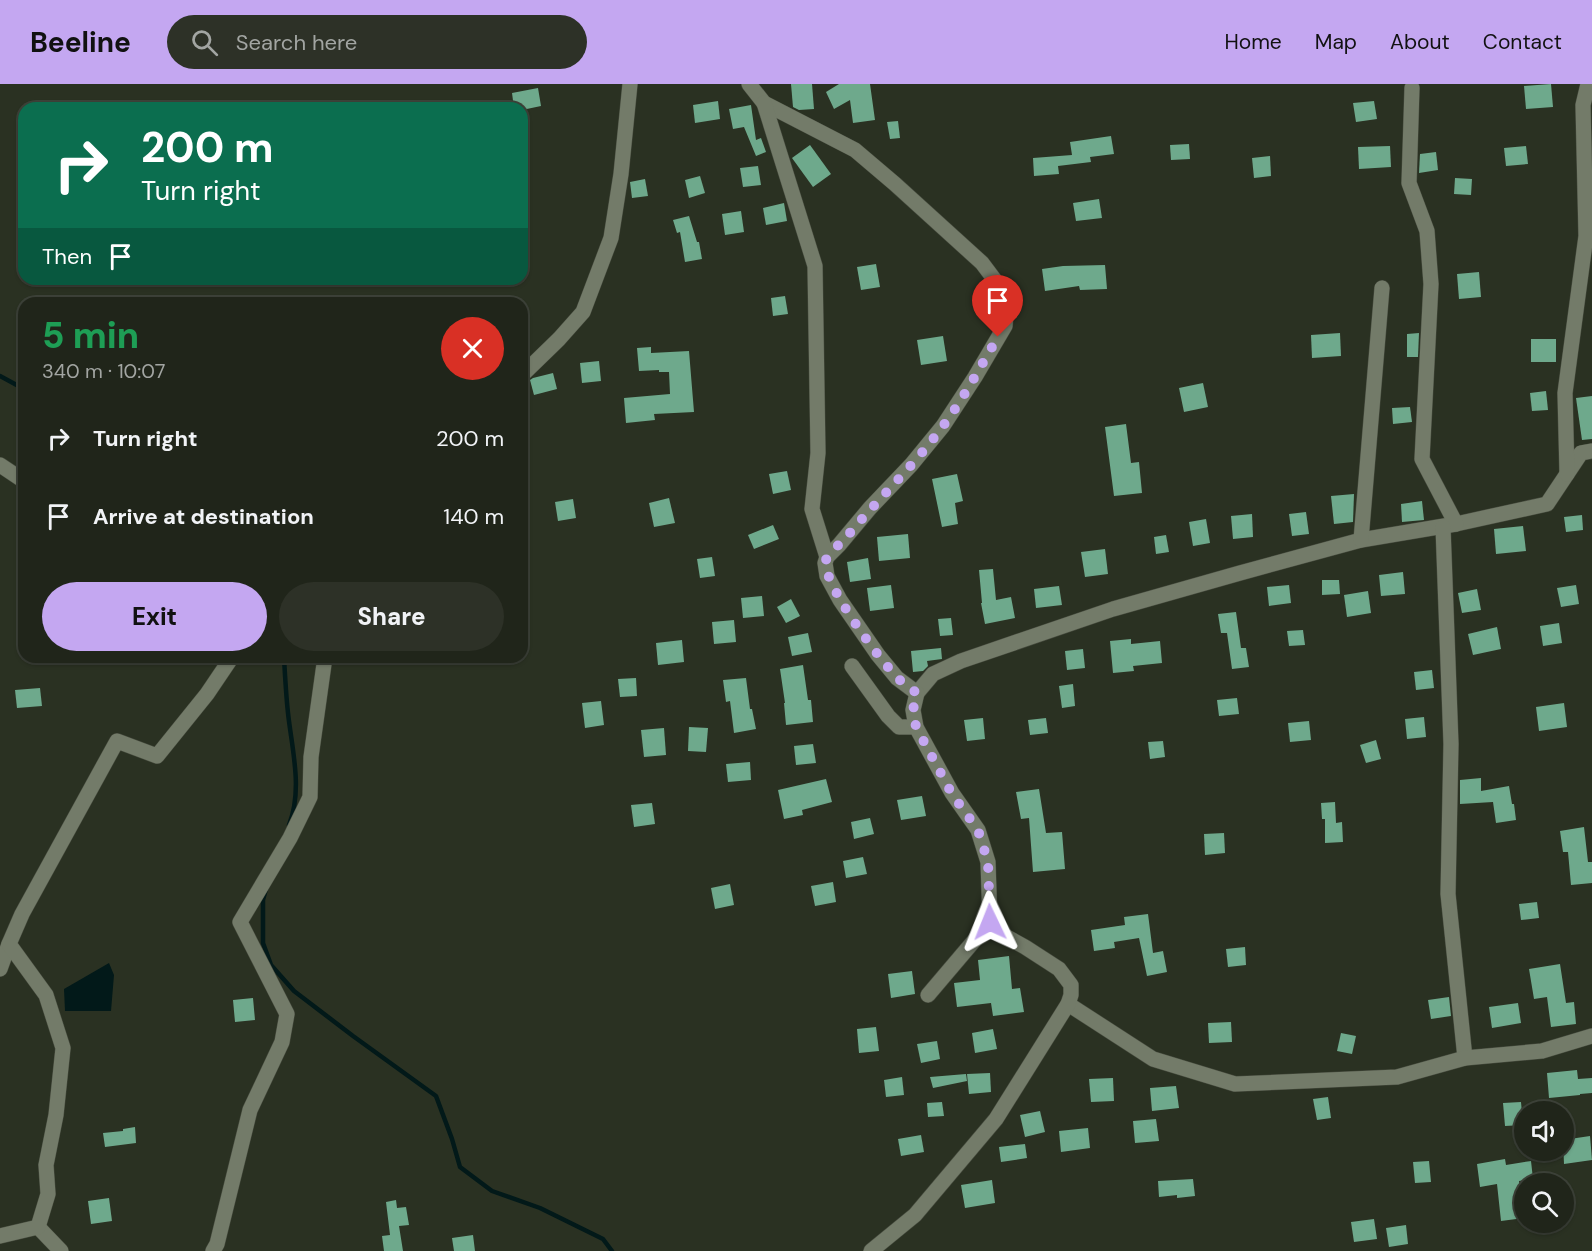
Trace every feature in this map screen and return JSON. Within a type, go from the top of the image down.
[{"type":"street","points":[[528,369],[583,312],[611,238],[621,174],[630,84]]},
{"type":"street","points":[[749,84],[764,103],[815,266],[818,453],[812,509],[827,558]]},
{"type":"street","points":[[1567,474],[1565,393],[1586,236],[1583,105],[1588,84]]},
{"type":"street","points":[[1412,88],[1409,183],[1427,231],[1431,284],[1422,459],[1450,526],[1451,744],[1448,894],[1465,1058]]},
{"type":"street","points":[[764,103],[855,150],[982,263],[997,283],[1006,305],[1005,326],[943,426],[825,563],[827,576],[840,600],[878,655],[897,678],[917,693]]},
{"type":"street","points":[[1361,540],[1382,288]]},
{"type":"street","points":[[871,1251],[915,1215],[996,1119],[1068,1004],[1071,995],[1071,985],[1059,969],[996,931],[990,922],[988,862],[978,830],[952,794],[916,727],[913,710],[917,693],[933,674],[961,661],[1113,609],[1240,573],[1361,540],[1450,526],[1546,504],[1581,453],[1592,451]]},
{"type":"street","points":[[0,465],[18,477]]},
{"type":"street","points":[[0,969],[22,914],[117,741],[157,756],[207,694],[228,663]]},
{"type":"street","points":[[213,1251],[250,1110],[282,1042],[286,1014],[240,922],[284,848],[310,797],[311,757],[324,663]]},
{"type":"street","points":[[852,666],[888,716],[899,727],[916,727]]},
{"type":"street","points":[[928,995],[990,922]]},
{"type":"street","points":[[9,944],[46,995],[63,1048],[57,1115],[46,1165],[48,1194],[38,1227]]},
{"type":"street","points":[[1068,1004],[1153,1059],[1235,1084],[1397,1077],[1465,1058],[1542,1051],[1592,1036]]},
{"type":"street","points":[[0,1236],[38,1227]]},
{"type":"street","points":[[38,1227],[62,1251]]},
{"type":"water","points":[[109,963],[114,975],[111,1011],[65,1011],[64,989]]},
{"type":"building","points":[[791,84],[812,84],[814,109],[799,110],[793,107]]},
{"type":"building","points":[[839,84],[870,84],[875,120],[853,123],[850,100],[834,109],[826,92]]},
{"type":"building","points":[[1551,84],[1553,107],[1526,109],[1524,86]]},
{"type":"building","points":[[538,88],[541,106],[528,109],[528,102],[513,102],[512,93]]},
{"type":"building","points":[[718,101],[720,119],[695,123],[693,105]]},
{"type":"building","points":[[1374,101],[1377,119],[1356,122],[1353,103]]},
{"type":"building","points":[[751,105],[756,140],[761,138],[766,152],[756,156],[744,127],[733,129],[729,109]]},
{"type":"building","points":[[898,121],[900,138],[890,139],[887,122]]},
{"type":"building","points":[[1111,136],[1114,154],[1090,157],[1091,162],[1058,166],[1059,174],[1034,176],[1033,158],[1072,155],[1070,142]]},
{"type":"building","points":[[1189,144],[1190,159],[1171,160],[1170,145]]},
{"type":"building","points":[[810,145],[831,174],[813,187],[792,158]]},
{"type":"building","points":[[1390,146],[1391,167],[1359,169],[1358,147]]},
{"type":"building","points":[[1526,146],[1528,164],[1506,166],[1504,148]]},
{"type":"building","points":[[1436,152],[1438,170],[1419,173],[1420,154]]},
{"type":"building","points":[[1270,156],[1271,176],[1254,178],[1252,158]]},
{"type":"building","points":[[758,166],[761,185],[743,187],[740,168]]},
{"type":"building","points":[[700,176],[705,193],[689,198],[685,180]]},
{"type":"building","points":[[1455,178],[1472,179],[1471,195],[1454,194]]},
{"type":"building","points":[[645,179],[648,196],[632,198],[630,182]]},
{"type":"building","points":[[1099,199],[1102,218],[1076,221],[1073,203]]},
{"type":"building","points":[[784,203],[787,221],[766,225],[763,208]]},
{"type":"building","points":[[741,211],[744,232],[725,235],[722,214]]},
{"type":"building","points":[[689,216],[697,242],[699,242],[702,259],[685,262],[680,232],[677,233],[673,220]]},
{"type":"building","points":[[876,264],[880,287],[861,290],[857,267]]},
{"type":"building","points":[[1105,265],[1107,289],[1080,290],[1079,286],[1045,291],[1042,269]]},
{"type":"building","points":[[1479,272],[1481,297],[1459,299],[1457,274]]},
{"type":"building","points":[[785,296],[788,314],[773,316],[771,298]]},
{"type":"building","points":[[1340,333],[1341,356],[1312,358],[1311,335]]},
{"type":"building","points":[[1419,333],[1418,357],[1407,357],[1407,334]]},
{"type":"building","points":[[943,336],[947,361],[921,365],[917,340]]},
{"type":"building","points":[[1531,339],[1556,339],[1556,362],[1531,362]]},
{"type":"building","points":[[651,347],[651,353],[689,351],[694,412],[654,414],[655,420],[626,423],[624,398],[670,394],[669,372],[639,371],[637,348]]},
{"type":"building","points":[[599,361],[601,381],[582,383],[580,363]]},
{"type":"building","points":[[553,373],[557,389],[534,395],[530,380]]},
{"type":"building","points":[[1203,383],[1208,407],[1184,412],[1179,388]]},
{"type":"building","points":[[1546,391],[1548,410],[1532,411],[1530,393]]},
{"type":"building","points":[[1592,396],[1592,439],[1582,440],[1576,398]]},
{"type":"building","points":[[1410,407],[1412,422],[1393,424],[1392,408]]},
{"type":"building","points":[[1126,424],[1131,463],[1139,462],[1142,493],[1114,496],[1105,427]]},
{"type":"building","points":[[787,471],[791,490],[773,494],[769,474]]},
{"type":"building","points":[[957,474],[963,501],[955,503],[958,524],[942,527],[932,479]]},
{"type":"building","points":[[1354,494],[1353,522],[1334,524],[1331,496]]},
{"type":"building","points":[[669,498],[675,523],[654,527],[649,503]]},
{"type":"building","points":[[573,499],[576,518],[558,521],[555,502]]},
{"type":"building","points":[[1422,501],[1424,520],[1402,522],[1401,504]]},
{"type":"building","points":[[1306,512],[1309,534],[1292,536],[1289,514]]},
{"type":"building","points":[[1252,514],[1253,537],[1233,539],[1231,516]]},
{"type":"building","points":[[1582,515],[1583,530],[1566,532],[1564,517]]},
{"type":"building","points":[[1206,519],[1210,543],[1193,546],[1189,522]]},
{"type":"building","points":[[773,525],[779,539],[754,549],[748,535]]},
{"type":"building","points":[[1523,526],[1526,551],[1496,554],[1494,529]]},
{"type":"building","points":[[908,534],[910,558],[879,561],[877,537]]},
{"type":"building","points":[[1166,535],[1169,552],[1156,554],[1154,537]]},
{"type":"building","points":[[1105,549],[1108,574],[1085,577],[1081,552]]},
{"type":"building","points":[[712,557],[715,576],[700,578],[697,559]]},
{"type":"building","points":[[868,558],[871,579],[850,582],[847,562]]},
{"type":"building","points":[[993,569],[996,600],[1011,597],[1015,618],[985,624],[979,570]]},
{"type":"building","points":[[1403,572],[1405,594],[1381,596],[1379,575]]},
{"type":"building","points":[[1322,580],[1339,580],[1340,594],[1322,595]]},
{"type":"building","points":[[891,585],[894,608],[870,611],[867,588]]},
{"type":"building","points":[[1289,585],[1291,603],[1269,606],[1267,587]]},
{"type":"building","points":[[1576,585],[1579,604],[1561,607],[1557,588]]},
{"type":"building","points":[[1059,586],[1062,605],[1036,608],[1034,589]]},
{"type":"building","points":[[1477,589],[1481,610],[1462,613],[1458,593]]},
{"type":"building","points":[[1368,591],[1371,613],[1347,617],[1344,595]]},
{"type":"building","points":[[762,596],[764,616],[743,618],[741,598]]},
{"type":"building","points":[[791,599],[800,616],[786,623],[777,607]]},
{"type":"building","points":[[1236,612],[1241,648],[1246,648],[1249,667],[1232,669],[1227,633],[1221,633],[1218,614]]},
{"type":"building","points":[[951,618],[953,635],[940,636],[938,619]]},
{"type":"building","points":[[734,620],[736,642],[714,644],[712,622]]},
{"type":"building","points":[[1559,623],[1562,643],[1543,646],[1540,626]]},
{"type":"building","points":[[1497,627],[1501,649],[1473,655],[1468,634]]},
{"type":"building","points":[[1303,630],[1305,645],[1289,646],[1287,631]]},
{"type":"building","points":[[808,633],[812,652],[792,656],[788,637]]},
{"type":"building","points":[[1131,639],[1131,644],[1160,641],[1162,663],[1133,666],[1134,671],[1113,673],[1110,641]]},
{"type":"building","points":[[682,640],[684,662],[658,665],[656,643]]},
{"type":"building","points":[[941,648],[942,659],[927,661],[928,666],[923,671],[913,672],[911,651]]},
{"type":"building","points":[[1083,649],[1085,668],[1067,670],[1065,651]]},
{"type":"building","points":[[803,665],[808,700],[811,700],[813,722],[786,725],[780,669]]},
{"type":"building","points":[[1432,670],[1434,688],[1416,690],[1414,672]]},
{"type":"building","points":[[636,678],[637,696],[620,697],[618,679]]},
{"type":"building","points":[[746,678],[750,709],[752,709],[756,729],[734,733],[730,701],[726,702],[723,680]]},
{"type":"building","points":[[1073,684],[1075,706],[1062,708],[1059,686]]},
{"type":"building","points":[[40,688],[42,706],[17,708],[15,690]]},
{"type":"building","points":[[1237,698],[1239,714],[1219,716],[1217,700]]},
{"type":"building","points":[[601,701],[604,725],[585,728],[582,703]]},
{"type":"building","points":[[1564,703],[1567,727],[1539,731],[1536,707]]},
{"type":"building","points":[[1424,717],[1426,737],[1407,739],[1405,719]]},
{"type":"building","points":[[983,718],[985,739],[967,741],[964,720]]},
{"type":"building","points":[[1046,718],[1048,733],[1030,735],[1028,720]]},
{"type":"building","points":[[1309,721],[1311,740],[1290,742],[1288,723]]},
{"type":"building","points":[[689,727],[708,728],[706,752],[688,751]]},
{"type":"building","points":[[664,728],[666,755],[644,757],[641,730]]},
{"type":"building","points":[[1376,740],[1381,759],[1366,763],[1360,745]]},
{"type":"building","points":[[1163,741],[1165,757],[1150,759],[1148,742]]},
{"type":"building","points":[[813,744],[816,763],[796,765],[794,746]]},
{"type":"building","points":[[750,762],[751,780],[728,782],[726,764]]},
{"type":"building","points":[[1481,778],[1481,791],[1509,786],[1516,820],[1496,823],[1493,802],[1460,804],[1460,780]]},
{"type":"building","points":[[826,779],[832,802],[802,810],[803,815],[784,819],[778,790]]},
{"type":"building","points":[[1039,789],[1046,833],[1062,832],[1065,869],[1033,872],[1029,818],[1021,819],[1016,792]]},
{"type":"building","points":[[922,796],[926,816],[901,820],[897,800]]},
{"type":"building","points":[[1335,802],[1336,823],[1342,822],[1343,842],[1325,843],[1325,819],[1322,819],[1321,803]]},
{"type":"building","points":[[652,803],[655,824],[634,827],[631,805]]},
{"type":"building","points":[[870,818],[874,834],[854,839],[851,822]]},
{"type":"building","points":[[1584,827],[1588,862],[1592,862],[1592,883],[1571,885],[1568,852],[1563,852],[1560,831]]},
{"type":"building","points":[[1224,833],[1225,853],[1205,855],[1204,834]]},
{"type":"building","points":[[863,857],[867,874],[846,878],[843,861]]},
{"type":"building","points":[[833,882],[836,902],[815,906],[811,886]]},
{"type":"building","points":[[730,884],[734,905],[715,909],[711,888]]},
{"type":"building","points":[[1537,902],[1539,918],[1521,920],[1519,904]]},
{"type":"building","points":[[1148,914],[1153,953],[1163,951],[1167,972],[1147,976],[1139,938],[1114,942],[1115,948],[1094,951],[1091,930],[1125,925],[1124,917]]},
{"type":"building","points":[[1245,947],[1246,965],[1228,967],[1226,949]]},
{"type":"building","points":[[1009,956],[1012,989],[1020,988],[1024,1012],[993,1016],[991,1003],[957,1007],[954,983],[980,980],[978,960]]},
{"type":"building","points":[[1560,964],[1566,1003],[1574,1002],[1576,1024],[1551,1027],[1547,997],[1534,999],[1529,969]]},
{"type":"building","points":[[912,971],[915,994],[891,998],[888,974]]},
{"type":"building","points":[[1449,997],[1451,1016],[1431,1019],[1428,1000]]},
{"type":"building","points":[[253,998],[255,1020],[235,1022],[233,1000]]},
{"type":"building","points":[[1518,1003],[1521,1023],[1492,1028],[1489,1007]]},
{"type":"building","points":[[1231,1022],[1232,1042],[1209,1043],[1208,1023]]},
{"type":"building","points":[[876,1027],[879,1051],[859,1053],[857,1029]]},
{"type":"building","points":[[993,1029],[997,1049],[975,1053],[972,1033]]},
{"type":"building","points":[[1341,1033],[1356,1036],[1352,1054],[1337,1051]]},
{"type":"building","points":[[937,1041],[940,1059],[921,1063],[917,1044]]},
{"type":"building","points":[[1577,1070],[1578,1079],[1592,1078],[1592,1093],[1549,1098],[1547,1073]]},
{"type":"building","points":[[990,1073],[991,1092],[969,1094],[967,1074]]},
{"type":"building","points":[[966,1074],[967,1081],[933,1088],[930,1077]]},
{"type":"building","points":[[902,1077],[904,1095],[886,1097],[884,1080]]},
{"type":"building","points":[[1113,1078],[1114,1101],[1091,1102],[1089,1079]]},
{"type":"building","points":[[1176,1086],[1179,1108],[1152,1111],[1150,1088]]},
{"type":"building","points":[[1328,1097],[1331,1118],[1317,1120],[1313,1099]]},
{"type":"building","points":[[942,1102],[944,1116],[928,1117],[927,1103]]},
{"type":"building","points":[[1514,1102],[1514,1126],[1505,1126],[1503,1103]]},
{"type":"building","points":[[1040,1111],[1045,1132],[1025,1137],[1020,1115]]},
{"type":"building","points":[[1156,1119],[1159,1141],[1135,1143],[1133,1121]]},
{"type":"building","points":[[135,1127],[136,1143],[105,1147],[103,1133]]},
{"type":"building","points":[[1088,1128],[1090,1148],[1061,1152],[1059,1131]]},
{"type":"building","points":[[921,1135],[924,1152],[901,1156],[898,1139]]},
{"type":"building","points":[[1590,1136],[1592,1160],[1564,1164],[1564,1161],[1574,1161],[1574,1138]]},
{"type":"building","points":[[1025,1144],[1027,1158],[1001,1162],[999,1147]]},
{"type":"building","points":[[1505,1159],[1506,1165],[1531,1161],[1532,1173],[1514,1173],[1514,1219],[1501,1221],[1497,1184],[1480,1187],[1477,1164]]},
{"type":"building","points":[[1429,1161],[1431,1182],[1415,1183],[1413,1162]]},
{"type":"building","points":[[1193,1179],[1195,1196],[1159,1197],[1158,1181]]},
{"type":"building","points":[[992,1180],[995,1203],[965,1208],[961,1185]]},
{"type":"building","points":[[109,1198],[112,1221],[91,1224],[88,1201]]},
{"type":"building","points":[[396,1200],[397,1208],[406,1207],[409,1225],[399,1226],[403,1251],[384,1251],[382,1236],[390,1235],[386,1202]]},
{"type":"building","points":[[1374,1219],[1377,1239],[1354,1242],[1351,1222]]},
{"type":"building","points":[[1406,1225],[1408,1244],[1389,1247],[1386,1228]]},
{"type":"building","points":[[473,1235],[475,1251],[454,1251],[452,1238]]},
{"type":"waterway","points":[[0,376],[18,386]]},
{"type":"waterway","points":[[284,663],[296,783],[289,825]]},
{"type":"waterway","points":[[266,889],[263,900],[263,943],[271,965],[294,991],[436,1096],[460,1167],[492,1191],[540,1208],[603,1239],[612,1251]]},
{"type":"route","points":[[990,922],[988,862],[978,830],[952,794],[916,727],[913,710],[917,693],[897,678],[878,655],[840,600],[827,576],[825,563],[943,426],[998,337]]}]
